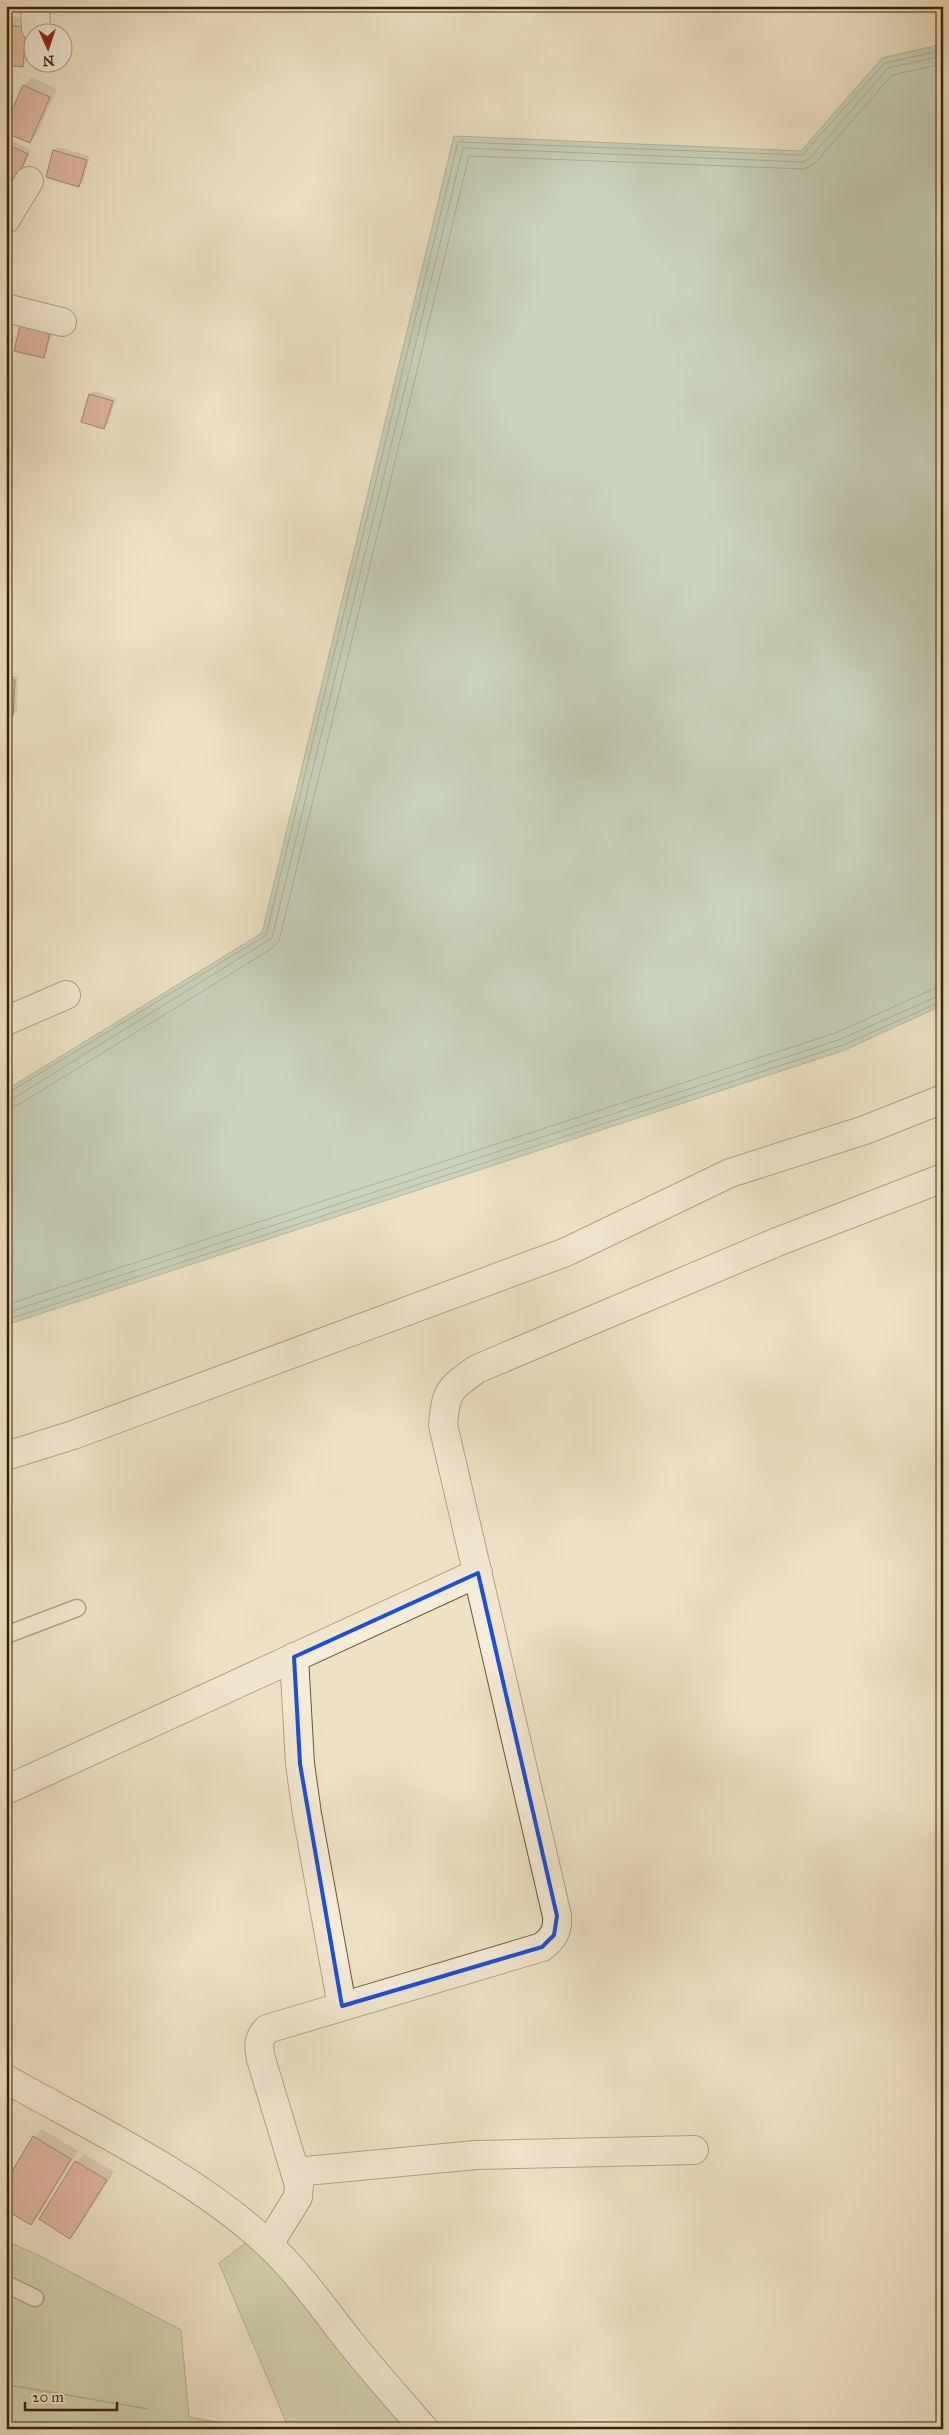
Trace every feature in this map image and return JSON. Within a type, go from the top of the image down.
[{"type":"street","points":[[6,219],[29,181]]},
{"type":"street","points":[[6,308],[62,322]]},
{"type":"street","points":[[6,1021],[66,995]]},
{"type":"street","points":[[6,1456],[82,1432],[566,1252],[730,1173],[865,1130],[943,1099]]},
{"type":"street","points":[[269,2244],[298,2197],[298,2185],[261,2058],[258,2045],[260,2036],[267,2029],[542,1946],[554,1935],[557,1927],[557,1916],[443,1425],[445,1400],[453,1386],[477,1369],[778,1242],[943,1178]]},
{"type":"street","points":[[6,1790],[478,1573]]},
{"type":"street","points":[[294,1658],[300,1764],[307,1814],[342,2006]]},
{"type":"street","points":[[6,2079],[168,2171],[220,2204],[269,2244],[328,2311],[350,2341],[424,2429]]},
{"type":"street","points":[[295,2172],[476,2155],[694,2150]]},
{"type":"lane","points":[[6,1635],[77,1608]]},
{"type":"lane","points":[[6,2284],[35,2298]]},
{"type":"highlighted area","points":[[478,1573],[557,1916],[554,1935],[542,1947],[342,2006],[300,1764],[294,1657]]},
{"type":"shaded area","points":[[251,2239],[417,2429],[289,2429],[219,2263]]},
{"type":"shaded area","points":[[6,2241],[40,2256],[181,2330],[189,2417],[255,2429],[6,2429],[6,2385],[148,2409],[6,2384]]},
{"type":"water","points":[[943,44],[943,1005],[845,1050],[6,1325],[6,1090],[262,933],[454,136],[801,151],[882,58]]},
{"type":"building","points":[[6,25],[22,27],[22,67],[6,65]]},
{"type":"building","points":[[23,85],[50,97],[30,143],[6,133],[6,124]]},
{"type":"building","points":[[7,144],[28,154],[13,187],[6,184]]},
{"type":"building","points":[[53,150],[87,160],[79,187],[46,177]]},
{"type":"building","points":[[22,317],[52,324],[44,358],[14,351]]},
{"type":"building","points":[[89,394],[113,401],[104,429],[81,422]]},
{"type":"building","points":[[6,679],[15,680],[13,716],[6,716]]},
{"type":"building","points":[[33,2136],[71,2159],[31,2225],[6,2210],[6,2181]]},
{"type":"building","points":[[75,2161],[107,2180],[70,2239],[39,2219]]}]
